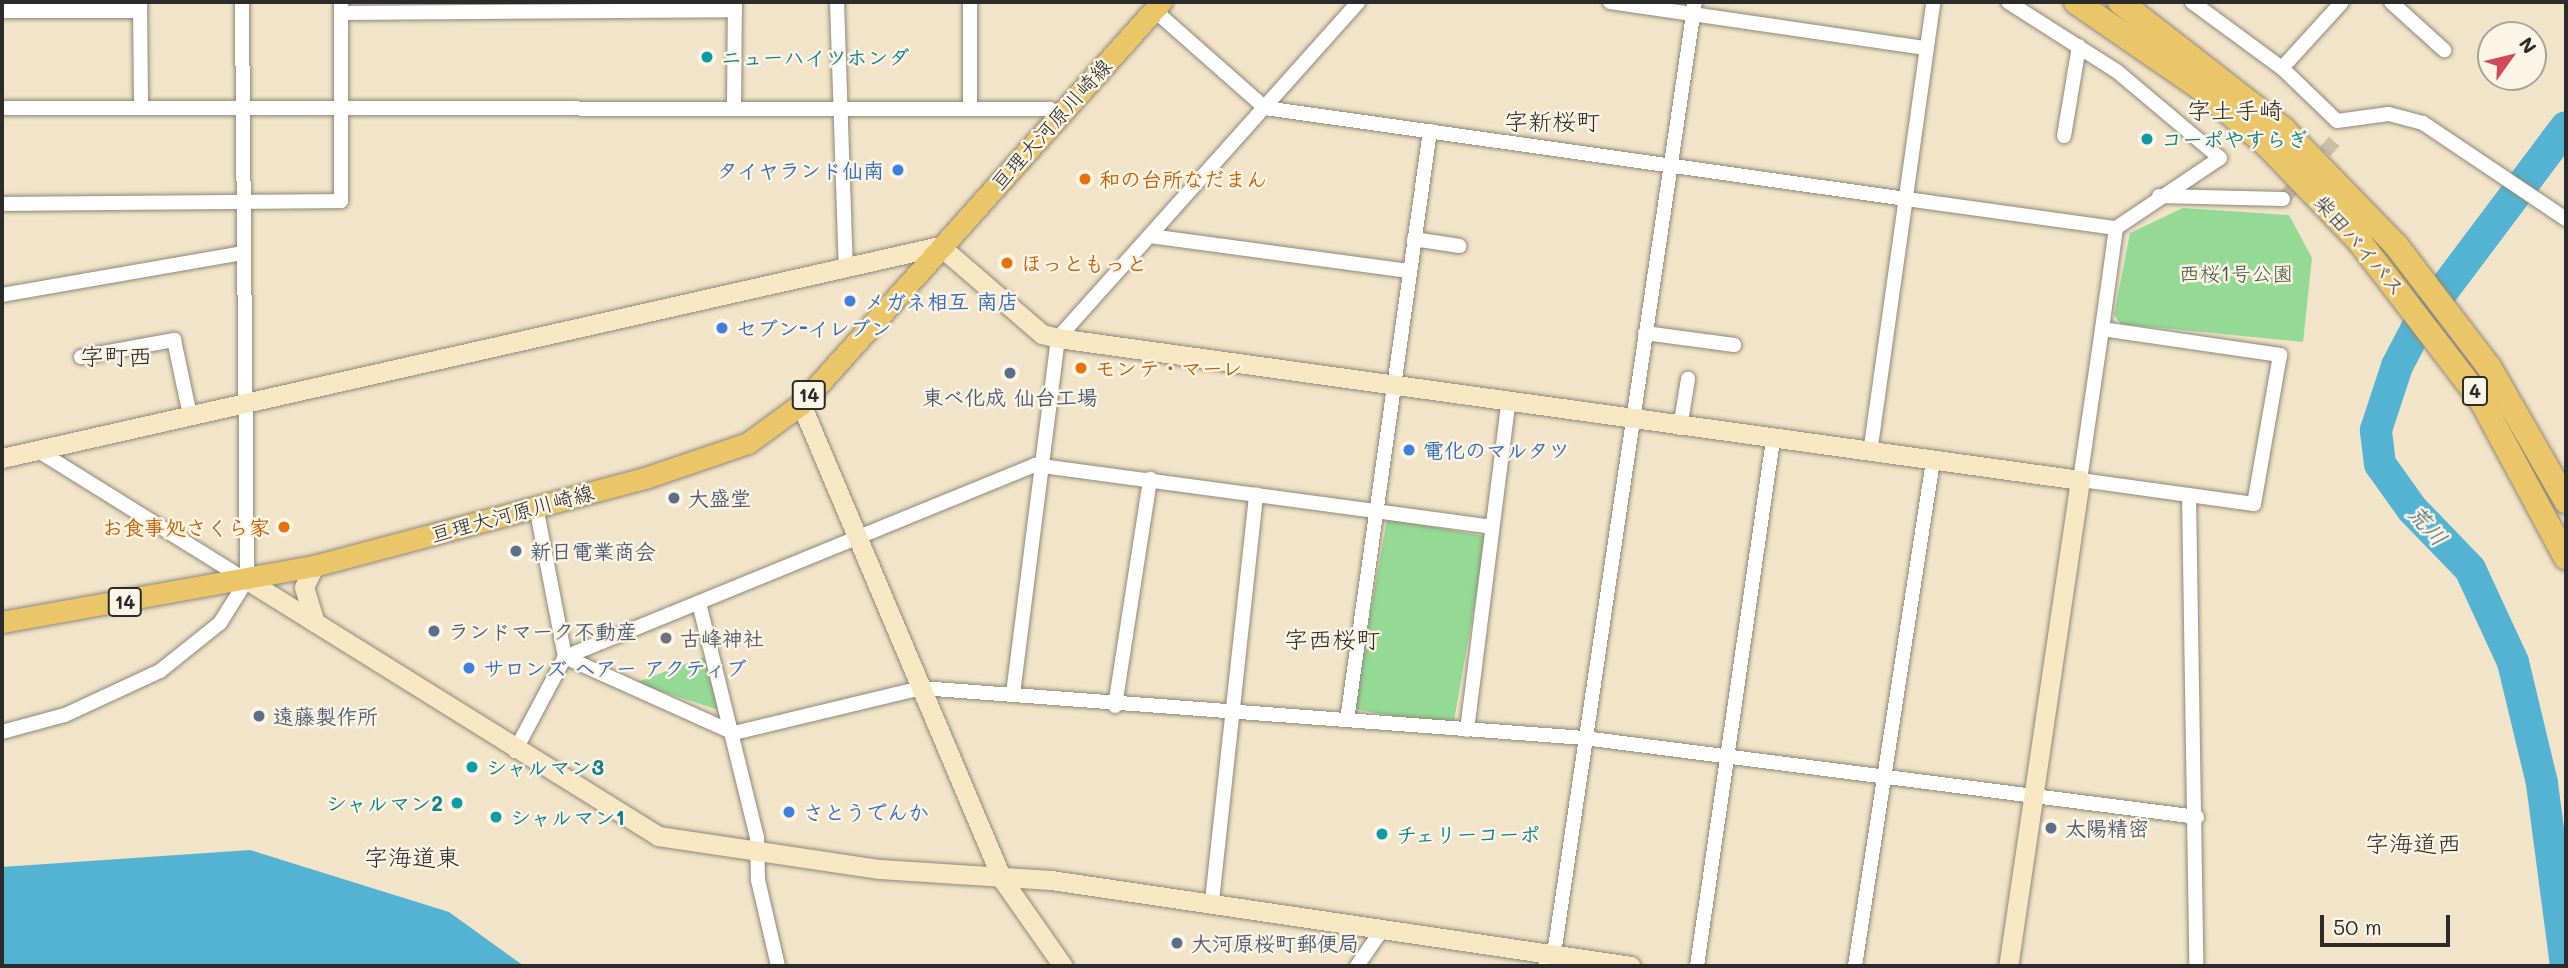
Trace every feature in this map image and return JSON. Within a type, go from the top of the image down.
[{"type":"highway","name":"柴田バイパス","points":[[2076,2],[2199,87],[2269,146],[2359,241],[2474,389],[2566,558]]},
{"type":"highway","name":"柴田バイパス","points":[[2120,2],[2274,120],[2371,217],[2489,368],[2566,501]]},
{"type":"main road","name":"亘理大河原川崎線","points":[[2,622],[314,566],[713,456],[748,443],[801,404],[1157,6]]},
{"type":"street","points":[[2,732],[65,715],[160,671],[220,623],[247,580],[243,403],[242,2]]},
{"type":"street","points":[[837,2],[846,268]]},
{"type":"street","points":[[970,2],[970,109]]},
{"type":"street","points":[[1013,694],[1046,464],[1058,338],[1358,2]]},
{"type":"street","points":[[1610,2],[1694,7],[1926,48]]},
{"type":"street","points":[[1870,453],[1933,2]]},
{"type":"street","points":[[1157,6],[1265,108],[2116,228],[2159,196],[2220,158],[2079,46],[2008,2]]},
{"type":"street","points":[[2192,2],[2281,68],[2337,121],[2338,137]]},
{"type":"street","points":[[2281,68],[2342,2]]},
{"type":"street","points":[[2391,2],[2444,50]]},
{"type":"street","points":[[2,11],[140,6],[141,108]]},
{"type":"street","points":[[2,204],[341,201],[341,7],[735,6],[734,108]]},
{"type":"street","points":[[1549,960],[1694,7]]},
{"type":"street","points":[[2063,136],[2079,46]]},
{"type":"street","points":[[2,108],[1050,109],[1059,116]]},
{"type":"street","points":[[2337,121],[2389,114],[2423,123],[2566,219]]},
{"type":"street","points":[[1347,720],[1430,131]]},
{"type":"street","points":[[2159,196],[2283,199]]},
{"type":"street","points":[[2008,966],[2116,228]]},
{"type":"street","points":[[1150,236],[1409,271]]},
{"type":"street","points":[[1414,239],[1459,246]]},
{"type":"street","points":[[2,458],[940,246],[1042,334],[1058,338],[1392,389],[2253,504],[2280,355],[2102,330]]},
{"type":"street","points":[[2,295],[242,253]]},
{"type":"street","points":[[1645,334],[1734,345]]},
{"type":"street","points":[[80,357],[174,340],[190,415]]},
{"type":"street","points":[[1680,428],[1688,379]]},
{"type":"street","points":[[801,404],[1002,879],[1063,966]]},
{"type":"street","points":[[1467,730],[1508,405]]},
{"type":"street","points":[[1697,966],[1773,440]]},
{"type":"street","points":[[37,450],[315,622],[515,751],[658,836],[758,855],[1212,901],[1549,960],[1631,966]]},
{"type":"street","points":[[1855,966],[1933,461]]},
{"type":"street","points":[[565,657],[700,607],[1046,464],[1492,527]]},
{"type":"street","points":[[1115,706],[1150,479]]},
{"type":"street","points":[[1212,901],[1228,714],[1256,494]]},
{"type":"street","points":[[2189,495],[2197,817],[2196,966]]},
{"type":"street","points":[[515,751],[565,657],[536,506]]},
{"type":"street","points":[[314,566],[304,587],[315,622]]},
{"type":"street","points":[[700,607],[734,733],[778,966]]},
{"type":"street","points":[[565,657],[734,733],[921,688],[1013,694],[1115,706],[1584,738],[2197,817]]},
{"type":"street","points":[[1357,966],[1382,930]]},
{"type":"green space","name":"西桜1号公園","points":[[2183,208],[2289,215],[2312,258],[2303,342],[2121,324],[2114,315],[2130,233]]},
{"type":"green space","points":[[1387,519],[1486,537],[1453,727],[1353,709]]},
{"type":"green space","points":[[704,657],[719,710],[635,683]]},
{"type":"water","points":[[250,850],[449,912],[524,966],[2,966],[2,867]]},
{"type":"waterway","name":"荒川","points":[[2566,127],[2421,320],[2397,366],[2376,430],[2380,464],[2412,509],[2470,569],[2513,662],[2542,783],[2566,966]]},
{"type":"tunnel","points":[[2283,199],[2338,137]]},
{"type":"place","name":"ニューハイツホンダ","points":[[707,57]]},
{"type":"place","name":"コーポやすらぎ","points":[[2147,139]]},
{"type":"place","name":"タイヤランド仙南","points":[[898,170]]},
{"type":"place","name":"和の台所なだまん","points":[[1085,179]]},
{"type":"place","name":"ほっともっと","points":[[1007,263]]},
{"type":"place","name":"メガネ相互 南店","points":[[850,301]]},
{"type":"place","name":"セブン-イレブン","points":[[722,328]]},
{"type":"place","name":"モンテ・マーレ","points":[[1081,368]]},
{"type":"place","name":"東ベ化成 仙台工場","points":[[1010,373]]},
{"type":"place","name":"電化のマルタツ","points":[[1409,450]]},
{"type":"place","name":"大盛堂","points":[[674,498]]},
{"type":"place","name":"お食事処さくら家","points":[[284,527]]},
{"type":"place","name":"新日電業商会","points":[[516,551]]},
{"type":"place","name":"ランドマーク不動産","points":[[434,631]]},
{"type":"place","name":"古峰神社","points":[[666,638]]},
{"type":"place","name":"サロンズ ヘアー アクティブ","points":[[469,668]]},
{"type":"place","name":"遠藤製作所","points":[[259,716]]},
{"type":"place","name":"シャルマン3","points":[[472,767]]},
{"type":"place","name":"シャルマン2","points":[[457,803]]},
{"type":"place","name":"さとうでんか","points":[[789,812]]},
{"type":"place","name":"シャルマン1","points":[[496,817]]},
{"type":"place","name":"太陽精密","points":[[2051,828]]},
{"type":"place","name":"チェリーコーポ","points":[[1382,834]]},
{"type":"place","name":"大河原桜町郵便局","points":[[1177,943]]},
{"type":"district","name":"字土手崎","points":[[2235,110]]},
{"type":"district","name":"字新桜町","points":[[1552,121]]},
{"type":"district","name":"字町西","points":[[116,356]]},
{"type":"district","name":"字西桜町","points":[[1332,639]]},
{"type":"district","name":"字海道西","points":[[2413,843]]},
{"type":"district","name":"字海道東","points":[[412,857]]}]
